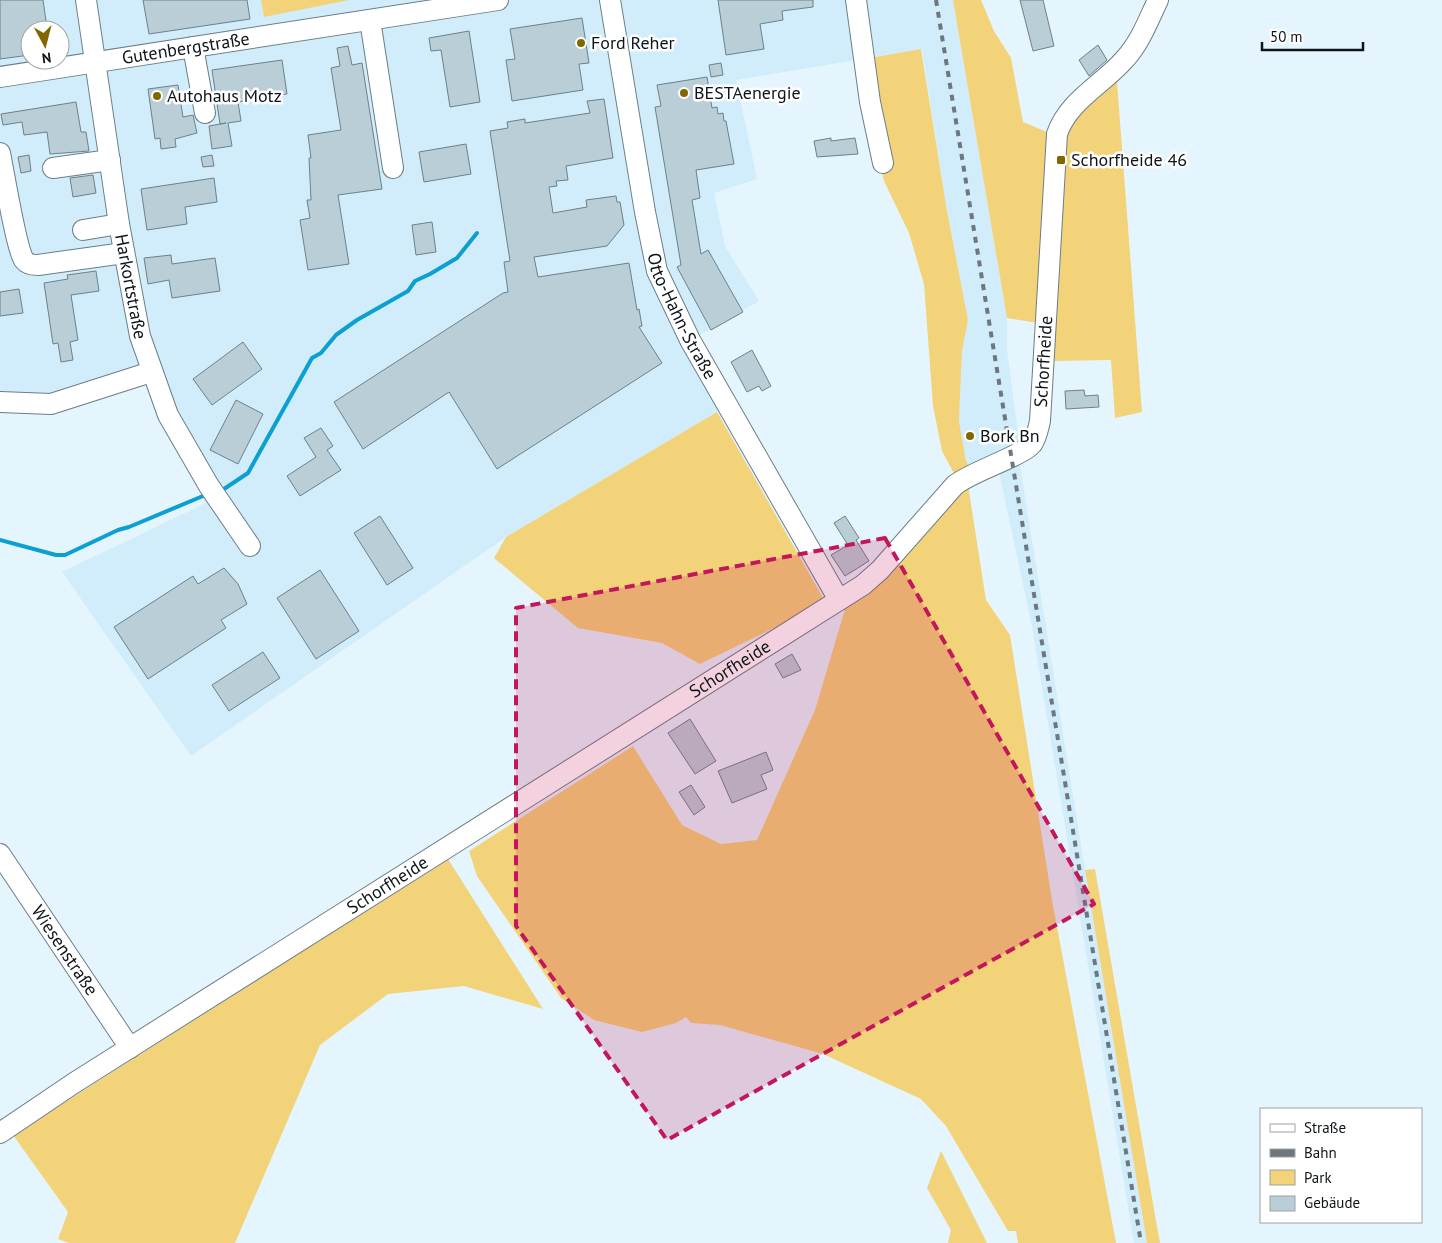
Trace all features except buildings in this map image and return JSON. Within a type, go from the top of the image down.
[{"type":"street","name":"Harkortstraße","points":[[86,0],[119,224],[133,305],[151,372],[168,415],[214,493],[250,546]]},
{"type":"street","name":"Gutenbergstraße","points":[[0,77],[498,0]]},
{"type":"street","name":"Otto-Hahn-Straße","points":[[610,0],[645,212],[657,271],[676,314],[698,354],[839,600]]},
{"type":"street","points":[[856,0],[870,102],[883,163]]},
{"type":"street","name":"Schorfheide","points":[[0,1133],[130,1048],[839,600],[880,570],[955,485],[979,470],[1029,447],[1036,437],[1040,421],[1057,134],[1066,113],[1106,79],[1133,50],[1158,0]]},
{"type":"street","points":[[370,20],[393,168]]},
{"type":"street","points":[[193,47],[205,113]]},
{"type":"street","points":[[0,153],[18,244],[24,260],[38,265],[124,253]]},
{"type":"street","points":[[53,168],[110,160]]},
{"type":"street","points":[[83,230],[119,224]]},
{"type":"street","points":[[0,402],[51,404],[151,372]]},
{"type":"street","name":"Wiesenstraße","points":[[0,854],[130,1048]]},
{"type":"highlighted area","points":[[885,538],[1094,904],[667,1140],[516,926],[516,608]]},
{"type":"shaded area","points":[[0,0],[953,0],[1007,318],[1007,350],[1020,447],[971,469],[966,461],[959,421],[962,351],[968,320],[947,211],[922,49],[736,80],[757,179],[714,193],[725,246],[759,301],[691,340],[718,388],[717,412],[506,537],[191,756],[62,572],[206,503],[147,384],[63,412],[1,412],[0,414]]},
{"type":"shaded area","points":[[1019,459],[1147,1243],[1134,1243],[1032,627],[998,467]]},
{"type":"green space","points":[[261,0],[349,0],[264,17]]},
{"type":"green space","points":[[953,0],[981,0],[994,31],[1011,58],[1023,122],[1049,133],[1045,324],[1007,318]]},
{"type":"green space","points":[[921,49],[947,211],[968,320],[962,351],[959,421],[966,461],[971,469],[957,479],[942,451],[933,406],[924,284],[909,233],[884,181],[858,60]]},
{"type":"green space","points":[[1117,82],[1142,412],[1115,418],[1111,360],[1053,361],[1063,141],[1072,120]]},
{"type":"green space","points":[[717,412],[826,603],[700,664],[662,643],[578,628],[494,558],[506,537]]},
{"type":"green space","points":[[968,485],[986,600],[1010,635],[1052,900],[1116,1243],[1018,1243],[1016,1231],[1008,1231],[946,1126],[921,1099],[823,1054],[720,1025],[691,1023],[686,1017],[676,1023],[642,1032],[594,1020],[561,998],[477,876],[469,851],[633,746],[682,825],[721,844],[757,840],[815,710],[845,609],[874,586]]},
{"type":"green space","points":[[448,859],[543,1009],[464,986],[388,994],[320,1045],[235,1243],[69,1243],[58,1239],[68,1212],[13,1135]]},
{"type":"green space","points":[[1095,869],[1160,1243],[1147,1243],[1085,870]]},
{"type":"green space","points":[[941,1151],[987,1243],[948,1243],[951,1230],[927,1188]]},
{"type":"waterway","points":[[224,489],[248,473],[312,358],[321,353],[336,335],[357,320],[408,291],[415,281],[457,258],[477,233]]},
{"type":"waterway","points":[[0,540],[56,555],[65,555],[118,530],[203,496]]},
{"type":"railway","points":[[936,0],[1141,1243]]},
{"type":"place","name":"Ford Reher","points":[[581,43]]},
{"type":"place","name":"BESTAenergie","points":[[684,93]]},
{"type":"place","name":"Autohaus Motz","points":[[157,96]]},
{"type":"place","name":"Schorfheide 46","points":[[1061,160]]},
{"type":"place","name":"Bork Bn","points":[[970,436]]}]
